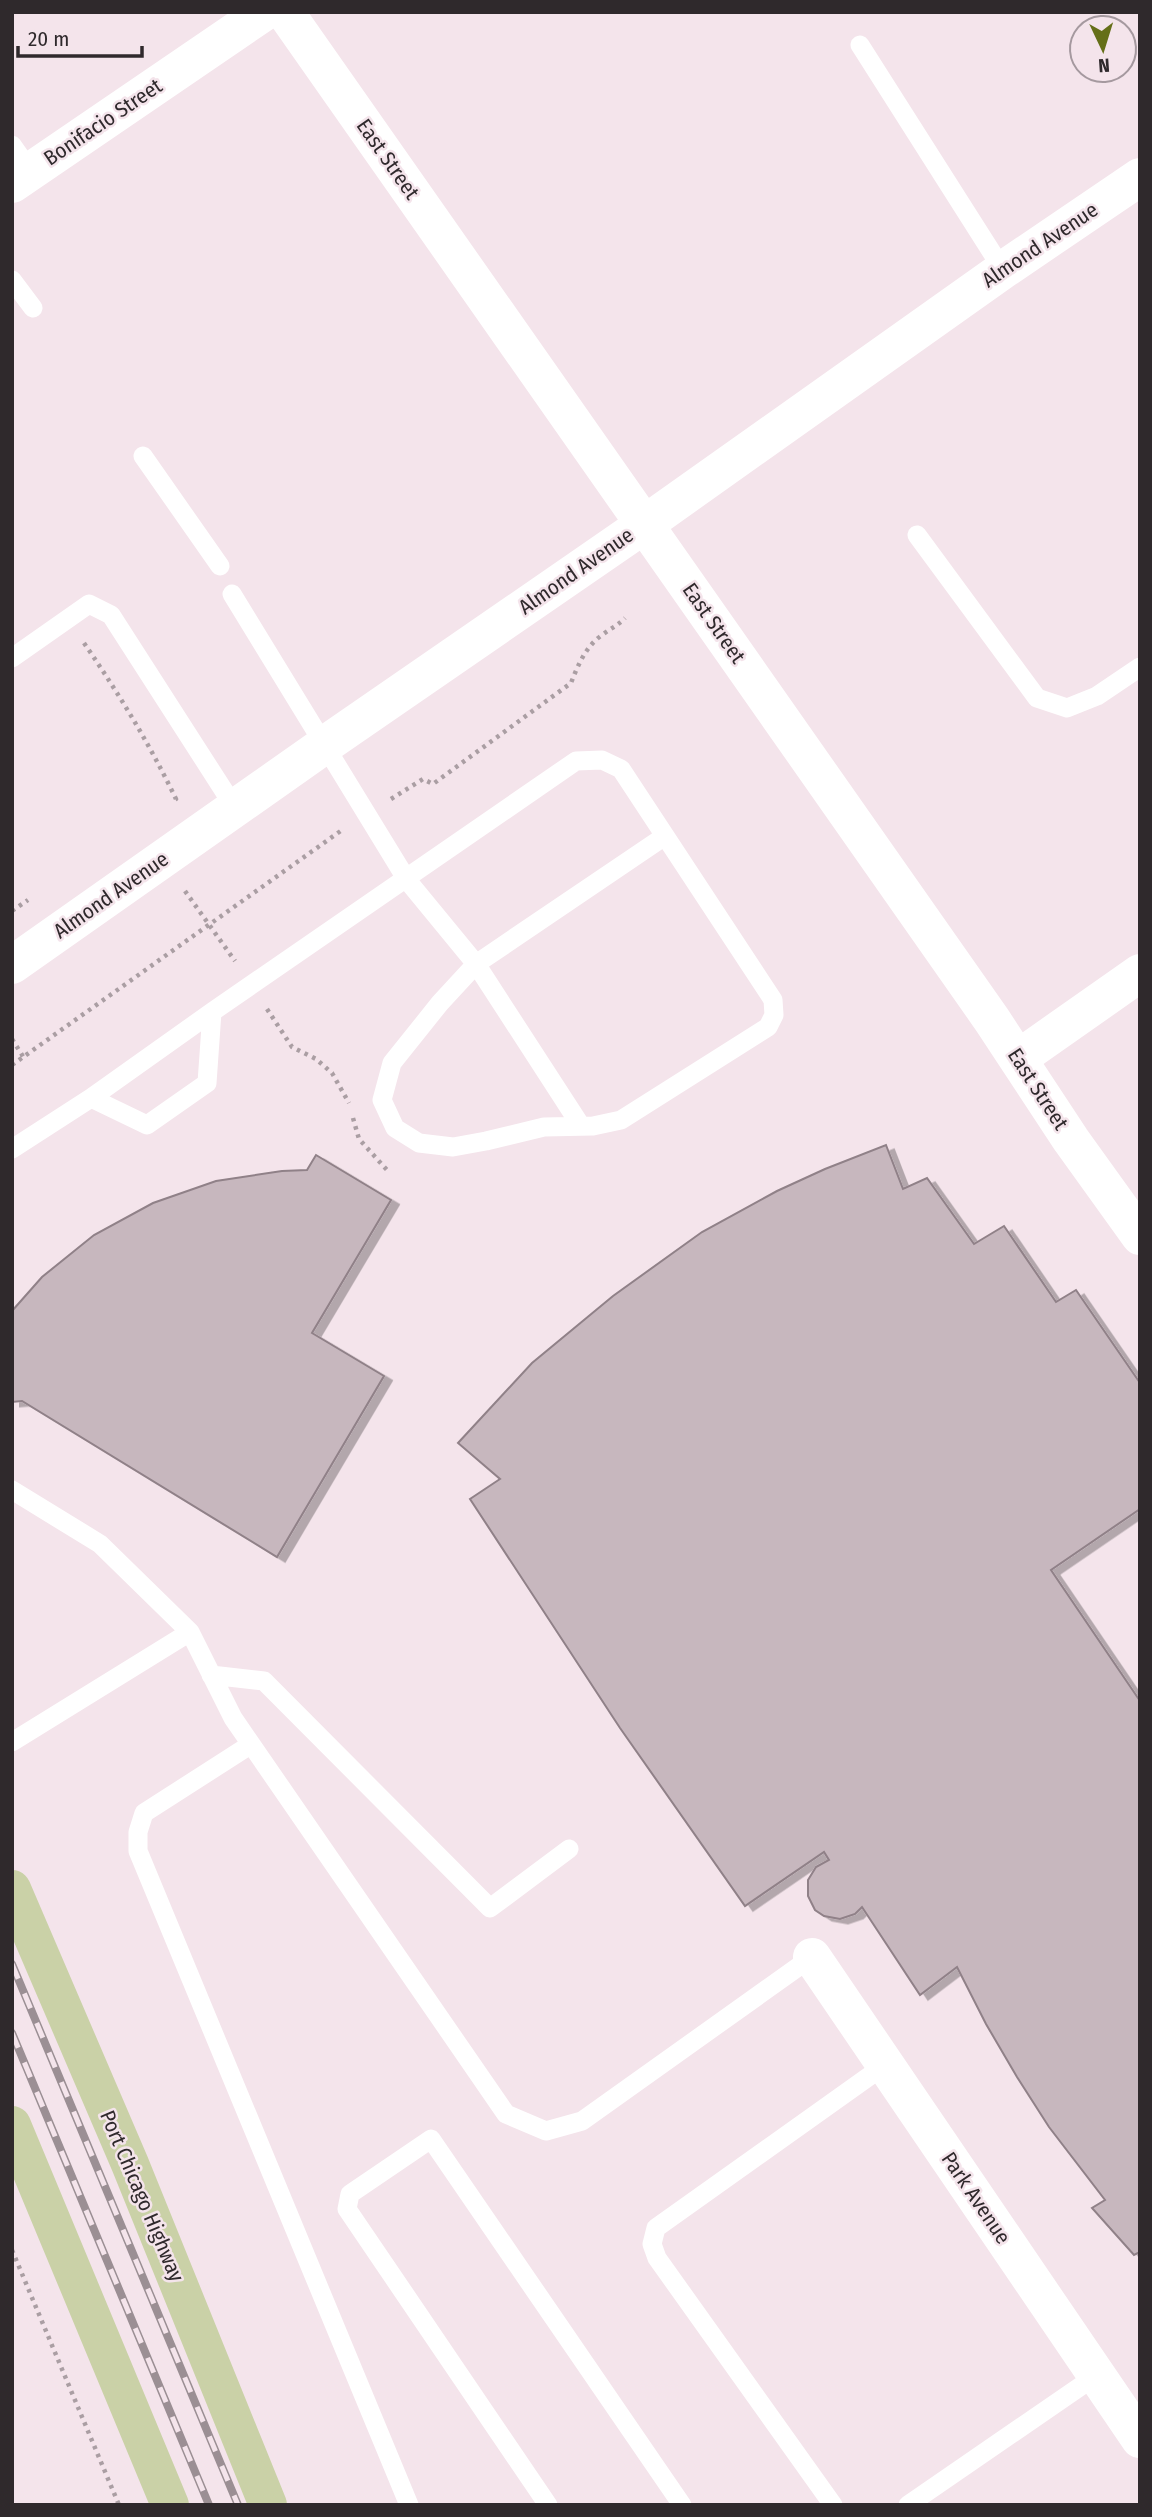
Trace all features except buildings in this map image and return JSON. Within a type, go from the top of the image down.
[{"type":"main road","name":"Port Chicago Highway","points":[[12,1889],[130,2164],[268,2505]]},
{"type":"main road","points":[[12,2125],[170,2505]]},
{"type":"street","name":"Bonifacio Street","points":[[18,167],[264,12]]},
{"type":"street","name":"East Street","points":[[285,12],[1140,1236]]},
{"type":"street","name":"Almond Avenue","points":[[12,965],[645,524],[1003,270],[1140,177]]},
{"type":"street","points":[[1018,1058],[1140,972]]},
{"type":"street","name":"Park Avenue","points":[[812,1957],[1140,2439]]},
{"type":"lane","points":[[860,45],[1003,270]]},
{"type":"lane","points":[[12,279],[33,308]]},
{"type":"lane","points":[[143,456],[220,566]]},
{"type":"lane","points":[[917,535],[1037,698],[1067,708],[1097,696],[1140,667]]},
{"type":"lane","points":[[232,594],[407,880],[476,964],[581,1126]]},
{"type":"lane","points":[[12,658],[89,604],[111,615],[235,808]]},
{"type":"lane","points":[[12,1149],[91,1098],[576,761],[602,760],[621,769],[773,1000],[774,1015],[768,1027],[621,1120],[581,1126],[544,1127],[486,1142],[453,1146],[419,1143],[395,1128],[382,1100],[393,1063],[440,1003],[476,964],[665,836]]},
{"type":"lane","points":[[91,1098],[147,1125],[207,1083],[212,1012]]},
{"type":"lane","points":[[12,1490],[100,1544],[190,1632],[233,1718],[250,1745],[506,2114],[546,2131],[582,2121],[812,1957]]},
{"type":"lane","points":[[12,1742],[190,1632]]},
{"type":"lane","points":[[211,1675],[264,1681],[490,1908],[569,1849]]},
{"type":"lane","points":[[250,1745],[144,1813],[138,1832],[138,1851],[410,2505]]},
{"type":"lane","points":[[833,2505],[657,2258],[652,2244],[656,2228],[885,2065]]},
{"type":"lane","points":[[548,2505],[347,2209],[350,2194],[431,2139],[682,2505]]},
{"type":"lane","points":[[908,2505],[1097,2375]]},
{"type":"path","points":[[12,1066],[367,814],[423,779],[433,784],[571,683],[577,666],[588,649],[602,635],[614,630],[625,618]]},
{"type":"path","points":[[67,620],[123,700],[176,799]]},
{"type":"path","points":[[12,1039],[24,1058]]},
{"type":"path","points":[[12,2250],[119,2505]]},
{"type":"railway","points":[[12,1964],[238,2505]]},
{"type":"railway","points":[[12,2033],[209,2505]]}]
